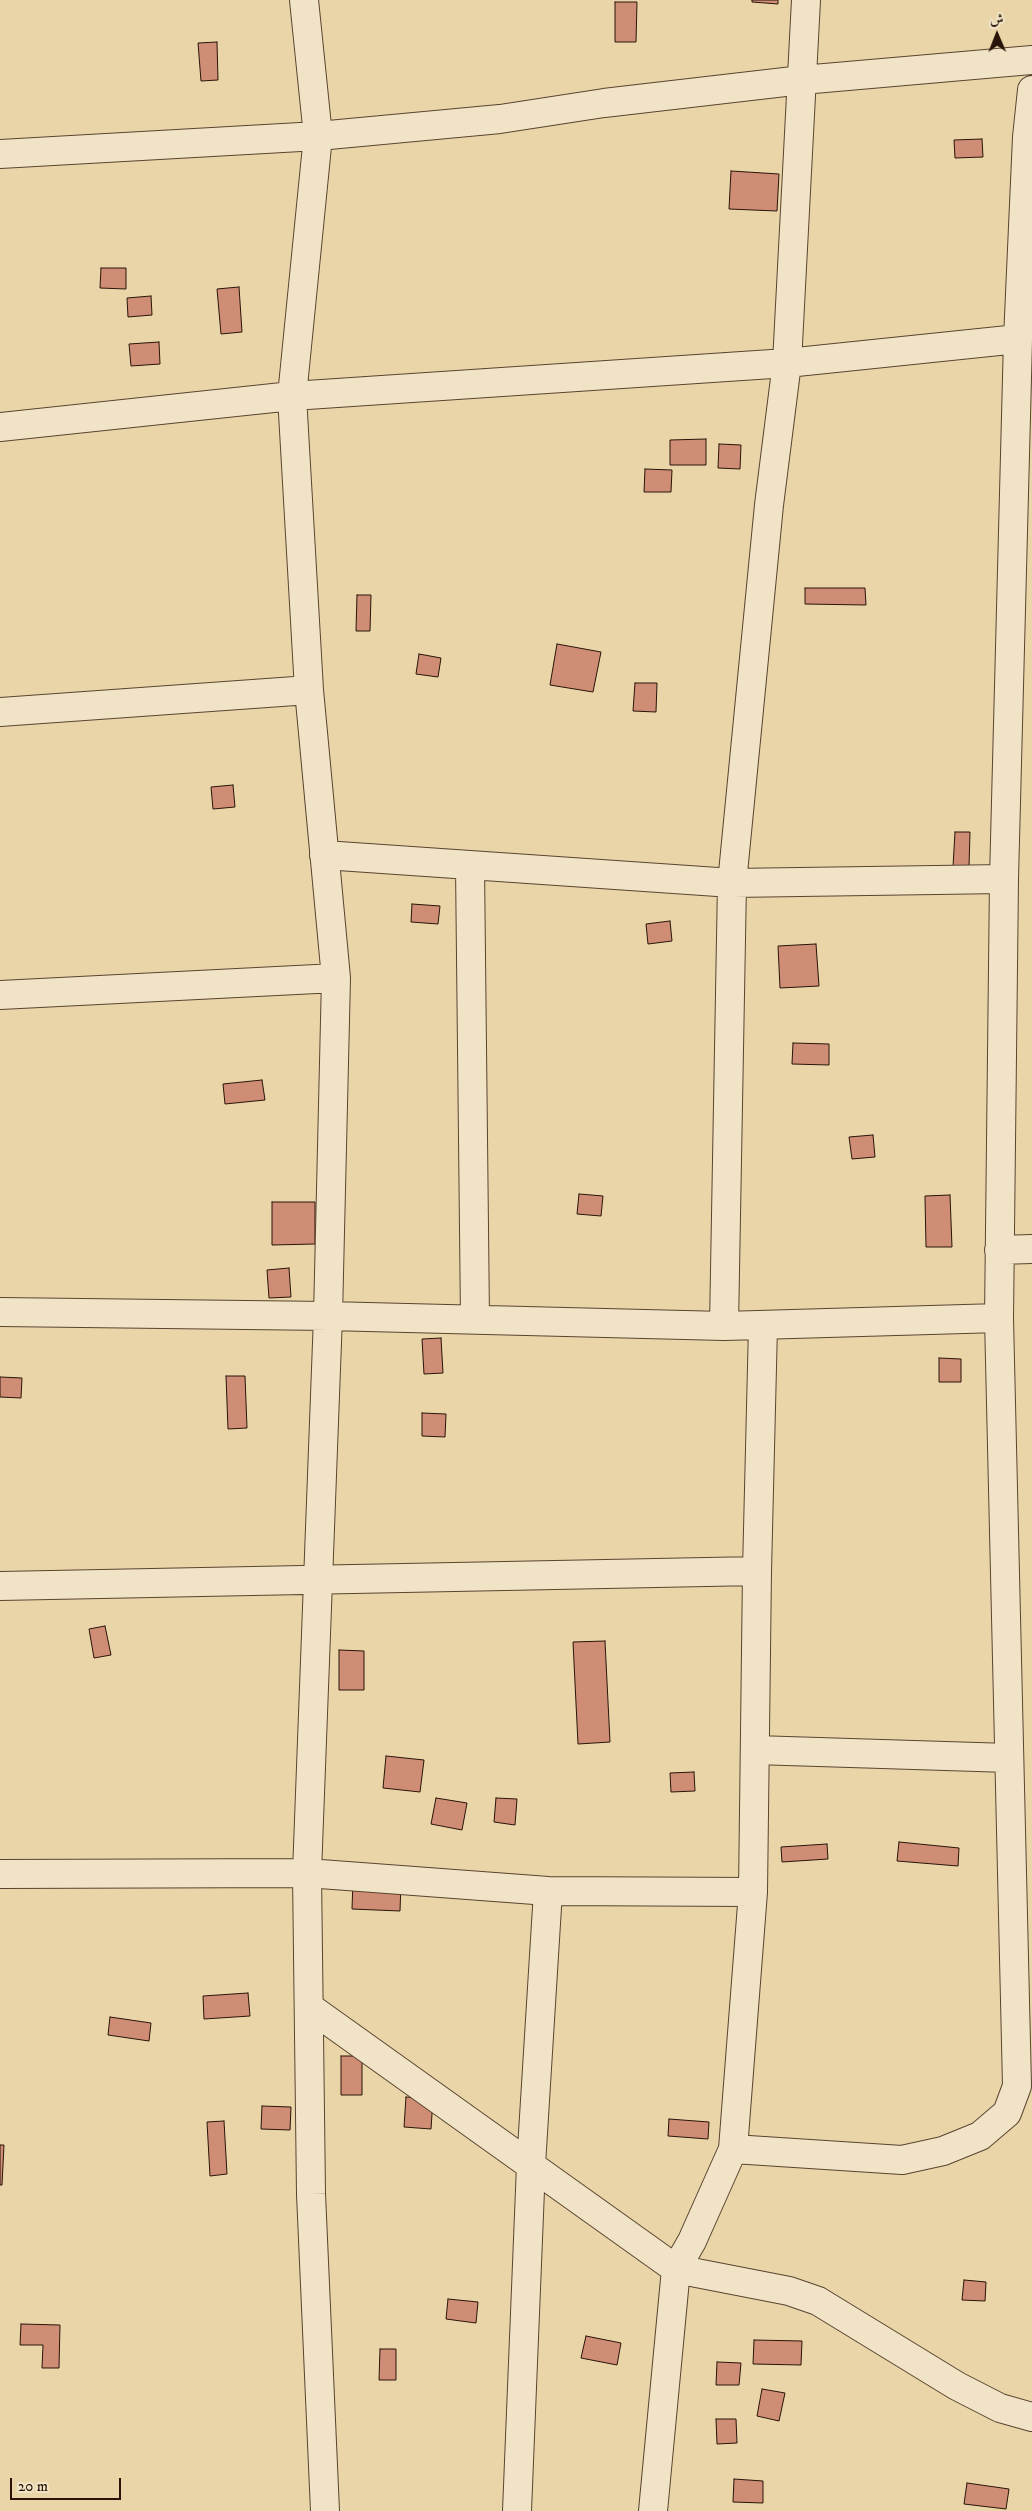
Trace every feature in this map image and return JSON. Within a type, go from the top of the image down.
[{"type":"street","points":[[304,0],[318,136],[292,396],[309,690],[336,978],[328,1316],[307,1873],[311,2194],[325,2511]]},
{"type":"street","points":[[724,1326],[732,883],[769,506],[787,363],[806,0]]},
{"type":"street","points":[[0,154],[318,136],[500,119],[604,103],[802,80],[1032,60]]},
{"type":"street","points":[[733,2149],[902,2160],[943,2151],[980,2136],[1007,2113],[1018,2086],[1021,1845],[1009,1758],[999,1250],[1004,879],[1022,572],[1018,339],[1032,90]]},
{"type":"street","points":[[0,427],[292,396],[787,363],[1018,339]]},
{"type":"street","points":[[0,712],[309,690]]},
{"type":"street","points":[[324,855],[732,883],[1004,879]]},
{"type":"street","points":[[470,866],[475,1319]]},
{"type":"street","points":[[0,995],[336,978]]},
{"type":"street","points":[[999,1250],[1032,1250]]},
{"type":"street","points":[[0,1312],[328,1316],[724,1326],[999,1318]]},
{"type":"street","points":[[653,2511],[676,2269],[696,2234],[733,2149],[753,1892],[757,1571],[763,1326]]},
{"type":"street","points":[[0,1586],[757,1571]]},
{"type":"street","points":[[755,1750],[1009,1758]]},
{"type":"street","points":[[0,1874],[307,1873],[548,1891],[753,1892]]},
{"type":"street","points":[[517,2511],[531,2165],[548,1891]]},
{"type":"street","points":[[308,2007],[676,2269],[789,2291],[818,2301],[957,2386],[1000,2408],[1032,2417]]},
{"type":"building","points":[[752,0],[778,0],[778,4],[752,2]]},
{"type":"building","points":[[615,2],[637,2],[636,42],[615,42]]},
{"type":"building","points":[[217,42],[218,80],[201,81],[198,43]]},
{"type":"building","points":[[982,139],[983,157],[955,158],[954,140]]},
{"type":"building","points":[[731,171],[779,174],[777,211],[729,209]]},
{"type":"building","points":[[101,268],[126,268],[126,289],[100,288]]},
{"type":"building","points":[[239,287],[242,332],[221,334],[217,289]]},
{"type":"building","points":[[151,296],[152,315],[128,317],[127,298]]},
{"type":"building","points":[[159,342],[160,364],[131,366],[129,344]]},
{"type":"building","points":[[706,439],[706,465],[670,465],[670,440]]},
{"type":"building","points":[[719,444],[741,445],[740,469],[718,468]]},
{"type":"building","points":[[645,469],[672,470],[671,492],[644,492]]},
{"type":"building","points":[[805,588],[865,588],[866,605],[805,604]]},
{"type":"building","points":[[357,595],[371,595],[370,631],[356,631]]},
{"type":"building","points":[[557,644],[601,652],[593,692],[550,685]]},
{"type":"building","points":[[419,654],[441,658],[438,677],[416,674]]},
{"type":"building","points":[[635,683],[657,683],[656,712],[633,711]]},
{"type":"building","points":[[233,785],[235,807],[213,809],[211,787]]},
{"type":"building","points":[[955,832],[970,832],[969,867],[953,867]]},
{"type":"building","points":[[412,904],[440,906],[438,924],[411,922]]},
{"type":"building","points":[[670,921],[672,941],[648,944],[646,924]]},
{"type":"building","points":[[816,944],[819,986],[780,988],[778,946]]},
{"type":"building","points":[[793,1043],[829,1044],[829,1065],[792,1064]]},
{"type":"building","points":[[262,1080],[265,1100],[225,1104],[223,1084]]},
{"type":"building","points":[[873,1135],[875,1157],[852,1159],[849,1137]]},
{"type":"building","points":[[579,1194],[603,1196],[601,1216],[577,1214]]},
{"type":"building","points":[[950,1195],[952,1247],[926,1247],[925,1196]]},
{"type":"building","points":[[272,1202],[315,1202],[315,1244],[272,1245]]},
{"type":"building","points":[[289,1268],[291,1297],[269,1298],[267,1270]]},
{"type":"building","points":[[441,1338],[443,1373],[424,1374],[422,1339]]},
{"type":"building","points":[[939,1358],[961,1359],[961,1382],[939,1382]]},
{"type":"building","points":[[226,1376],[245,1376],[247,1428],[228,1429]]},
{"type":"building","points":[[0,1377],[22,1378],[21,1398],[0,1397]]},
{"type":"building","points":[[422,1413],[446,1414],[445,1437],[422,1436]]},
{"type":"building","points":[[105,1626],[111,1655],[94,1658],[89,1629]]},
{"type":"building","points":[[605,1641],[610,1742],[578,1744],[573,1642]]},
{"type":"building","points":[[339,1650],[364,1651],[364,1690],[339,1690]]},
{"type":"building","points":[[386,1756],[424,1760],[420,1792],[383,1788]]},
{"type":"building","points":[[694,1772],[695,1791],[671,1792],[670,1773]]},
{"type":"building","points":[[436,1798],[467,1803],[462,1830],[431,1824]]},
{"type":"building","points":[[496,1798],[517,1799],[515,1825],[494,1822]]},
{"type":"building","points":[[899,1842],[959,1848],[958,1866],[897,1861]]},
{"type":"building","points":[[827,1844],[828,1859],[782,1862],[781,1847]]},
{"type":"building","points":[[353,1881],[401,1883],[400,1911],[352,1909]]},
{"type":"building","points":[[248,1993],[250,2016],[204,2019],[203,1996]]},
{"type":"building","points":[[110,2017],[151,2023],[149,2041],[108,2035]]},
{"type":"building","points":[[341,2056],[362,2056],[362,2095],[341,2095]]},
{"type":"building","points":[[406,2097],[433,2099],[431,2129],[404,2127]]},
{"type":"building","points":[[262,2106],[291,2107],[290,2130],[261,2129]]},
{"type":"building","points":[[669,2119],[709,2122],[708,2139],[668,2136]]},
{"type":"building","points":[[224,2121],[227,2174],[210,2176],[207,2122]]},
{"type":"building","points":[[0,2145],[4,2145],[2,2185],[0,2185]]},
{"type":"building","points":[[964,2280],[986,2282],[985,2301],[962,2300]]},
{"type":"building","points":[[448,2299],[478,2302],[476,2323],[446,2319]]},
{"type":"building","points":[[21,2324],[60,2325],[59,2368],[42,2368],[43,2345],[20,2345]]},
{"type":"building","points":[[586,2336],[621,2343],[617,2365],[581,2358]]},
{"type":"building","points":[[754,2340],[802,2341],[801,2365],[753,2364]]},
{"type":"building","points":[[380,2349],[396,2349],[396,2380],[379,2380]]},
{"type":"building","points":[[717,2362],[741,2363],[739,2385],[716,2385]]},
{"type":"building","points":[[762,2389],[785,2393],[779,2421],[757,2416]]},
{"type":"building","points":[[716,2419],[736,2419],[737,2443],[717,2444]]},
{"type":"building","points":[[734,2479],[763,2481],[763,2503],[733,2502]]},
{"type":"building","points":[[967,2483],[1009,2489],[1006,2509],[964,2504]]}]
